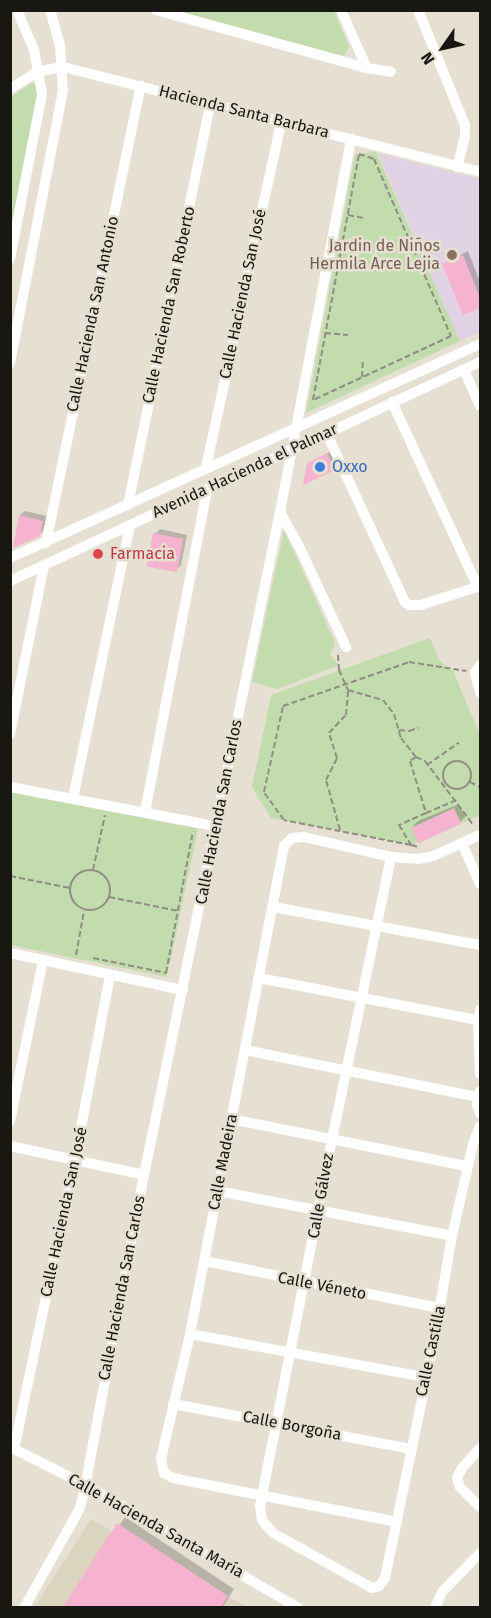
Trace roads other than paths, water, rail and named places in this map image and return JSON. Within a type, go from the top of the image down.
[{"type":"street","points":[[10,260],[41,111],[39,71],[34,50],[17,10]]},
{"type":"street","points":[[10,363],[61,108],[63,67],[57,32],[50,10]]},
{"type":"street","points":[[156,10],[367,68],[391,72]]},
{"type":"street","points":[[341,10],[367,68]]},
{"type":"street","points":[[418,10],[465,125],[465,136],[457,167]]},
{"type":"street","name":"Hacienda Santa Barbara","points":[[10,89],[39,71],[63,67],[480,172]]},
{"type":"street","name":"Calle Hacienda San Antonio","points":[[46,543],[141,86]]},
{"type":"street","name":"Calle Hacienda San Roberto","points":[[128,505],[210,104]]},
{"type":"street","name":"Calle Hacienda San José","points":[[206,467],[281,122]]},
{"type":"street","name":"Calle Hacienda San Carlos","points":[[24,1608],[79,1510],[144,1174],[280,512],[351,139]]},
{"type":"street","name":"Avenida Hacienda el Palmar","points":[[10,558],[480,344]]},
{"type":"street","name":"Avenida Hacienda el Palmar","points":[[10,581],[291,448],[480,362]]},
{"type":"street","points":[[464,370],[480,406]]},
{"type":"street","points":[[326,432],[401,597],[409,605],[421,605],[479,586],[392,402]]},
{"type":"street","points":[[145,812],[207,489]]},
{"type":"street","points":[[280,512],[298,544],[346,647]]},
{"type":"street","points":[[73,798],[130,525]]},
{"type":"street","points":[[10,734],[44,565]]},
{"type":"street","points":[[478,669],[480,692]]},
{"type":"street","points":[[10,787],[215,826]]},
{"type":"street","points":[[391,857],[418,859],[480,835]]},
{"type":"street","name":"Calle Madeira","points":[[261,1495],[167,1476],[162,1469],[161,1460],[190,1334],[284,846],[292,838],[304,837],[391,857]]},
{"type":"street","points":[[462,843],[480,884]]},
{"type":"street","name":"Calle Gálvez","points":[[385,1578],[379,1586],[367,1586],[273,1533],[262,1520],[261,1495],[391,857]]},
{"type":"street","points":[[273,907],[480,945]]},
{"type":"street","points":[[10,953],[183,990]]},
{"type":"street","points":[[10,1121],[43,960]]},
{"type":"street","name":"Calle Hacienda San José","points":[[12,1448],[75,1159],[110,975]]},
{"type":"street","points":[[259,978],[479,1015],[480,1074]]},
{"type":"street","points":[[245,1050],[479,1094],[480,1113]]},
{"type":"street","points":[[231,1119],[467,1166]]},
{"type":"street","name":"Calle Castilla","points":[[385,1578],[440,1308],[452,1236],[467,1166],[480,1126]]},
{"type":"street","points":[[10,1146],[144,1174]]},
{"type":"street","points":[[217,1191],[319,1213],[452,1236]]},
{"type":"street","name":"Calle Véneto","points":[[204,1261],[305,1283],[440,1308]]},
{"type":"street","points":[[190,1334],[425,1377]]},
{"type":"street","name":"Calle Borgoña","points":[[173,1404],[411,1449]]},
{"type":"street","name":"Calle Hacienda Santa María","points":[[12,1448],[84,1484],[299,1608]]},
{"type":"street","points":[[480,1448],[462,1467],[457,1478],[460,1487],[480,1507]]},
{"type":"street","points":[[261,1495],[397,1522]]},
{"type":"street","points":[[435,1608],[442,1592],[480,1553]]},
{"type":"place","name":"Jardin de Niños Hermila Arce Lejia","points":[[452,255]]},
{"type":"place","name":"Oxxo","points":[[320,467]]},
{"type":"place","name":"Farmacia","points":[[98,554]]}]
